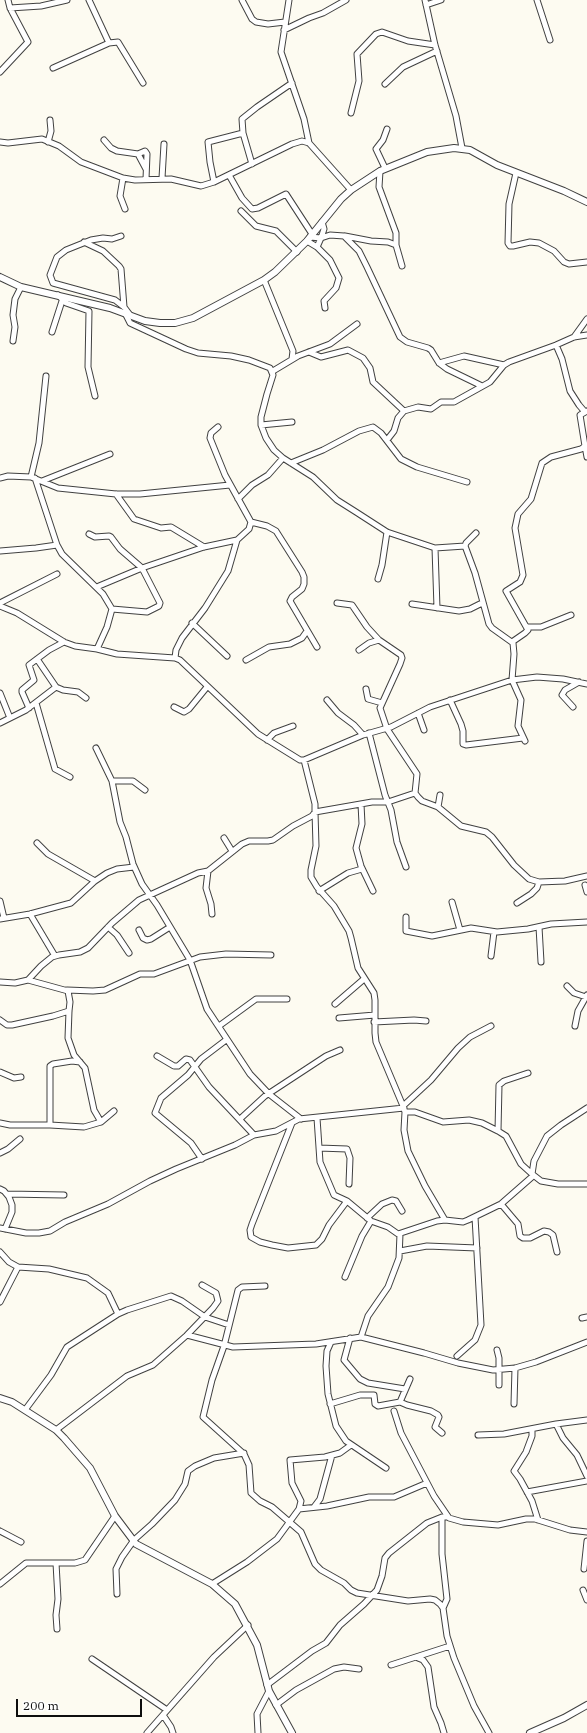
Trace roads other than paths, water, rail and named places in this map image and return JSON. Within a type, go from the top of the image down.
[{"type":"street","points":[[0,72],[28,42],[10,8],[8,0]]},
{"type":"street","points":[[10,8],[41,6],[66,0]]},
{"type":"street","points":[[89,0],[109,43]]},
{"type":"street","points":[[242,0],[252,19],[256,22],[268,24],[285,22]]},
{"type":"street","points":[[289,0],[281,52],[304,119],[309,143],[350,190]]},
{"type":"street","points":[[284,30],[330,10],[346,0]]},
{"type":"street","points":[[440,0],[426,2],[435,45],[456,116],[462,148]]},
{"type":"street","points":[[537,0],[550,40]]},
{"type":"street","points":[[351,113],[359,81],[357,54],[376,34],[382,32],[408,41],[435,45]]},
{"type":"street","points":[[54,68],[109,43],[119,43],[143,83]]},
{"type":"street","points":[[385,84],[403,67],[437,51]]},
{"type":"street","points":[[252,164],[242,133],[242,119],[292,83]]},
{"type":"street","points":[[48,142],[51,131],[50,120]]},
{"type":"street","points":[[387,129],[383,140],[376,148],[382,169],[379,187],[396,233],[396,245],[402,266]]},
{"type":"street","points":[[214,182],[208,142],[242,133]]},
{"type":"street","points":[[0,142],[8,143],[42,139],[58,146],[81,162],[123,178],[135,180],[162,178],[201,186],[214,182],[292,144],[302,141],[309,143]]},
{"type":"street","points":[[104,140],[111,148],[117,151],[138,154],[146,169],[146,179]]},
{"type":"street","points":[[162,178],[164,144]]},
{"type":"street","points":[[0,277],[21,287],[60,298],[126,312],[145,321],[160,324],[174,323],[193,318],[211,310],[264,280],[285,264],[350,190],[382,169],[427,152],[454,148],[470,150],[497,165],[564,191],[587,202]]},
{"type":"street","points":[[516,173],[509,204],[507,222],[508,244],[510,246],[514,246],[530,242],[539,243],[550,249],[564,262],[569,264],[587,262]]},
{"type":"street","points":[[228,175],[242,198],[252,209],[258,208],[286,194],[310,237],[317,247],[330,260],[339,278],[339,283],[336,288],[324,301],[325,308]]},
{"type":"street","points":[[123,178],[120,196],[125,209]]},
{"type":"street","points":[[241,211],[256,226],[276,231],[296,252]]},
{"type":"street","points":[[317,247],[324,229],[322,222]]},
{"type":"street","points":[[310,237],[321,238],[330,235],[344,236],[388,242],[396,245]]},
{"type":"street","points":[[121,236],[112,239],[103,238],[84,242],[66,250],[57,257],[50,275],[53,283],[115,300],[126,312]]},
{"type":"street","points":[[344,236],[359,251],[400,337],[407,342],[428,348],[431,350],[439,363],[447,369],[482,386]]},
{"type":"street","points":[[84,242],[104,251],[121,269],[126,312],[130,323],[181,347],[198,353],[222,354],[249,360],[270,368],[273,372],[273,376],[262,410],[262,425],[266,438],[274,450],[283,458],[313,477],[337,500],[388,532],[435,548],[465,546]]},
{"type":"street","points":[[264,280],[293,351],[292,359]]},
{"type":"street","points":[[13,341],[15,327],[13,315],[15,299],[21,287]]},
{"type":"street","points":[[52,332],[60,298]]},
{"type":"street","points":[[60,298],[88,310],[90,313],[88,367],[95,396]]},
{"type":"street","points":[[574,337],[587,319]]},
{"type":"street","points":[[273,372],[292,359],[330,344],[357,324]]},
{"type":"street","points":[[386,440],[394,431],[398,418],[404,411],[418,407],[431,410],[441,402],[454,402],[493,379],[504,365],[574,337],[587,335]]},
{"type":"street","points":[[556,345],[562,359],[570,391],[579,405],[586,412],[580,415],[587,457]]},
{"type":"street","points":[[309,352],[321,357],[348,350],[363,358],[370,368],[373,382],[404,411]]},
{"type":"street","points":[[439,363],[464,356],[504,365]]},
{"type":"street","points":[[46,376],[40,443],[33,478],[57,545],[62,554],[103,594],[112,609]]},
{"type":"street","points":[[262,425],[292,422]]},
{"type":"street","points":[[99,586],[142,568],[204,547],[237,540],[249,529],[251,522],[230,485],[210,436],[218,427]]},
{"type":"street","points":[[291,463],[323,450],[369,427],[376,428],[401,459],[406,462],[467,482]]},
{"type":"street","points":[[528,627],[506,591],[509,588],[518,585],[523,575],[515,528],[518,514],[531,499],[542,463],[551,457],[581,449],[584,446]]},
{"type":"street","points":[[42,482],[110,454]]},
{"type":"street","points":[[238,499],[252,485],[268,475],[283,458]]},
{"type":"street","points":[[0,478],[8,476],[33,478],[58,488],[116,494],[140,494],[230,485]]},
{"type":"street","points":[[116,494],[134,519],[161,528],[171,527],[204,547]]},
{"type":"street","points":[[251,522],[267,526],[276,531],[302,572],[304,578],[302,589],[292,597],[290,601],[318,647]]},
{"type":"street","points":[[378,579],[388,532]]},
{"type":"street","points":[[450,700],[461,724],[463,744],[466,746],[524,740],[518,726],[521,700],[512,680],[514,654],[512,642],[492,628],[482,603],[475,573],[465,546],[466,542],[476,533]]},
{"type":"street","points":[[89,534],[95,537],[111,537],[120,549],[142,568],[160,605],[147,612],[112,609]]},
{"type":"street","points":[[175,658],[176,650],[192,623],[205,608],[228,570],[237,540]]},
{"type":"street","points":[[0,551],[57,545]]},
{"type":"street","points":[[435,548],[437,608]]},
{"type":"street","points":[[0,603],[57,574]]},
{"type":"street","points":[[337,603],[352,605],[364,623],[382,644],[398,651],[402,658],[382,702],[381,712],[387,729],[417,774],[415,793],[422,801],[438,807],[462,826],[486,832],[527,878],[539,882],[565,881],[587,876]]},
{"type":"street","points":[[412,604],[459,611],[470,609],[482,603]]},
{"type":"street","points":[[0,606],[28,619],[64,642],[75,646],[117,654],[175,658],[186,666],[258,734],[300,760],[304,760],[363,735],[387,729],[430,707],[512,680],[537,677],[587,684]]},
{"type":"street","points":[[96,649],[112,609]]},
{"type":"street","points":[[528,627],[540,627],[571,615]]},
{"type":"street","points":[[192,623],[227,656]]},
{"type":"street","points":[[512,642],[527,632],[528,627]]},
{"type":"street","points":[[246,660],[269,647],[290,644],[302,638],[308,631]]},
{"type":"street","points":[[359,650],[369,643],[379,640]]},
{"type":"street","points":[[29,708],[22,694],[22,690],[34,680],[28,666],[49,650],[64,642]]},
{"type":"street","points":[[37,659],[56,687],[63,690],[78,692],[86,698]]},
{"type":"street","points":[[573,707],[562,695],[565,690],[579,682]]},
{"type":"street","points":[[0,723],[29,708],[56,687]]},
{"type":"street","points":[[174,707],[184,712],[189,709],[207,687]]},
{"type":"street","points":[[366,689],[368,699],[382,702]]},
{"type":"street","points":[[0,693],[10,718]]},
{"type":"street","points":[[327,700],[334,710],[354,725],[363,735]]},
{"type":"street","points":[[36,703],[53,765],[57,770],[70,777]]},
{"type":"street","points":[[418,713],[424,730]]},
{"type":"street","points":[[267,740],[274,733],[293,726]]},
{"type":"street","points":[[369,733],[388,802],[397,842],[406,867]]},
{"type":"street","points":[[96,748],[112,781],[120,822],[134,867],[190,960],[204,1004],[244,1066],[269,1094],[301,1119]]},
{"type":"street","points":[[304,760],[315,804],[316,846],[311,877],[320,891],[334,906],[349,931],[358,968],[364,980],[370,985],[374,993],[376,1042],[404,1109],[404,1130],[408,1151],[425,1186],[445,1220]]},
{"type":"street","points":[[112,781],[133,782],[145,790]]},
{"type":"street","points":[[0,981],[24,982],[28,980],[41,966],[55,956],[85,950],[126,910],[149,894],[198,873],[208,871],[242,844],[249,841],[273,840],[315,812],[361,804],[388,802],[415,793]]},
{"type":"street","points":[[438,807],[440,795]]},
{"type":"street","points":[[361,804],[362,824],[356,848],[362,869],[373,891]]},
{"type":"street","points":[[224,838],[232,851]]},
{"type":"street","points":[[37,843],[48,854],[95,881]]},
{"type":"street","points":[[0,901],[2,919],[30,914],[72,903],[95,881],[112,870],[134,867]]},
{"type":"street","points":[[320,891],[348,873],[362,869]]},
{"type":"street","points":[[208,871],[206,888],[212,904],[212,914]]},
{"type":"street","points":[[517,903],[531,894],[537,888],[539,882]]},
{"type":"street","points":[[585,885],[587,892]]},
{"type":"street","points":[[452,902],[460,930]]},
{"type":"street","points":[[30,914],[55,956]]},
{"type":"street","points":[[406,917],[405,930],[407,932],[432,936],[471,928],[494,932],[539,927],[551,924],[587,922]]},
{"type":"street","points":[[108,927],[117,935],[129,953]]},
{"type":"street","points":[[139,930],[143,938],[147,940],[170,927]]},
{"type":"street","points":[[539,927],[541,962]]},
{"type":"street","points":[[491,956],[494,932]]},
{"type":"street","points":[[28,980],[67,990],[93,992],[105,990],[140,974],[154,974],[190,960],[226,954],[262,953],[271,955]]},
{"type":"street","points":[[335,1004],[364,980]]},
{"type":"street","points":[[567,986],[574,993],[586,996],[578,1011],[575,1026]]},
{"type":"street","points":[[67,990],[70,1002],[68,1011],[68,1038],[74,1055],[85,1068],[94,1110],[101,1122]]},
{"type":"street","points":[[219,1026],[256,999],[287,999]]},
{"type":"street","points":[[0,1020],[6,1024],[12,1025],[68,1011]]},
{"type":"street","points":[[339,1018],[375,1015]]},
{"type":"street","points":[[374,1022],[414,1020],[426,1021]]},
{"type":"street","points":[[0,1027],[6,1024]]},
{"type":"street","points":[[404,1109],[458,1048],[470,1038],[491,1026]]},
{"type":"street","points":[[202,1159],[191,1143],[154,1113],[161,1098],[195,1068],[202,1059],[226,1040]]},
{"type":"street","points":[[240,1119],[269,1094],[326,1056],[340,1050]]},
{"type":"street","points":[[157,1056],[174,1066],[188,1059],[209,1087],[254,1135]]},
{"type":"street","points":[[50,1125],[50,1066],[53,1064],[72,1061],[80,1062]]},
{"type":"street","points":[[0,1072],[13,1078],[21,1077]]},
{"type":"street","points":[[498,1130],[499,1085],[504,1081],[528,1072]]},
{"type":"street","points":[[317,1118],[320,1162],[333,1193],[347,1201],[369,1220],[388,1227],[397,1234],[400,1234],[445,1220],[463,1222],[501,1204],[533,1175],[534,1161],[547,1136],[587,1108]]},
{"type":"street","points":[[0,1189],[7,1194],[12,1207],[2,1228],[26,1233],[39,1233],[51,1230],[65,1222],[108,1204],[150,1181],[235,1145],[254,1135],[276,1131],[301,1119],[404,1109],[443,1122],[462,1120],[476,1122],[498,1130],[506,1136],[521,1164],[541,1181],[558,1184],[587,1184]]},
{"type":"street","points":[[0,1123],[10,1125],[83,1127],[101,1122],[114,1111]]},
{"type":"street","points":[[292,1123],[252,1224],[250,1230],[251,1237],[260,1242],[283,1247],[316,1245],[322,1239],[329,1225],[347,1201]]},
{"type":"street","points":[[0,1154],[20,1139]]},
{"type":"street","points":[[319,1148],[347,1149],[350,1158],[349,1184]]},
{"type":"street","points":[[7,1194],[64,1195]]},
{"type":"street","points":[[346,1277],[369,1220],[382,1204],[392,1200],[396,1201],[402,1211]]},
{"type":"street","points":[[501,1204],[518,1224],[520,1236],[522,1238],[530,1238],[544,1231],[549,1232],[553,1235],[557,1252]]},
{"type":"street","points":[[457,1356],[475,1340],[481,1325],[475,1217]]},
{"type":"street","points":[[361,1337],[368,1316],[388,1286],[399,1258],[400,1234]]},
{"type":"street","points":[[400,1251],[427,1246],[477,1248]]},
{"type":"street","points":[[0,1252],[9,1262],[18,1267],[49,1269],[87,1278],[108,1293],[118,1314]]},
{"type":"street","points":[[0,1302],[18,1267]]},
{"type":"street","points":[[56,1430],[127,1376],[153,1365],[188,1335],[205,1318],[216,1304],[218,1296],[202,1285]]},
{"type":"street","points":[[265,1286],[239,1287],[224,1346],[212,1380],[203,1417],[244,1453],[249,1465],[251,1493],[301,1532],[315,1564],[321,1570],[344,1583],[353,1592],[408,1601],[433,1599],[438,1601],[443,1608],[450,1646],[474,1706],[489,1733]]},
{"type":"street","points":[[25,1410],[51,1374],[67,1347],[118,1314],[171,1296],[182,1301],[205,1318],[229,1325]]},
{"type":"street","points":[[188,1335],[224,1346],[263,1347],[331,1342],[361,1337],[430,1354],[458,1364],[484,1370],[515,1368],[536,1362],[587,1342]]},
{"type":"street","points":[[350,1338],[344,1360],[360,1379],[368,1383],[405,1389]]},
{"type":"street","points":[[331,1342],[327,1351],[326,1363],[330,1404],[336,1426],[343,1437],[351,1444],[386,1468]]},
{"type":"street","points":[[497,1350],[499,1358],[499,1385]]},
{"type":"street","points":[[514,1404],[515,1368]]},
{"type":"street","points":[[400,1402],[410,1379]]},
{"type":"street","points":[[330,1404],[360,1395],[374,1395],[375,1404],[378,1406],[400,1402],[431,1411],[438,1415],[439,1417],[435,1427],[442,1434]]},
{"type":"street","points":[[0,1398],[12,1402],[56,1430],[90,1468],[115,1516],[133,1542],[155,1556],[212,1584],[235,1604],[248,1625],[260,1653],[268,1688],[292,1733]]},
{"type":"street","points":[[394,1412],[401,1433],[427,1483],[448,1517]]},
{"type":"street","points":[[478,1435],[504,1434],[556,1424],[587,1420]]},
{"type":"street","points":[[556,1424],[563,1438],[577,1456],[587,1476]]},
{"type":"street","points":[[532,1429],[532,1436],[526,1452],[514,1471],[534,1505],[538,1520]]},
{"type":"street","points":[[212,1584],[255,1556],[277,1539],[290,1523],[301,1503],[292,1483],[290,1460],[340,1453],[351,1444]]},
{"type":"street","points":[[117,1594],[116,1569],[122,1557],[133,1542],[175,1500],[185,1484],[188,1471],[214,1458],[244,1453]]},
{"type":"street","points":[[314,1508],[320,1499],[332,1455]]},
{"type":"street","points":[[527,1492],[587,1481]]},
{"type":"street","points":[[299,1508],[314,1508],[333,1505],[366,1497],[394,1497],[427,1483]]},
{"type":"street","points":[[0,1584],[26,1564],[75,1563],[85,1560],[115,1516]]},
{"type":"street","points":[[442,1517],[442,1554],[447,1599],[443,1608]]},
{"type":"street","points":[[258,1733],[256,1726],[257,1714],[268,1688],[312,1651],[326,1643],[340,1625],[372,1595],[380,1583],[385,1558],[389,1553],[427,1523],[442,1517],[448,1517],[457,1521],[498,1525],[526,1519],[538,1520],[570,1530],[587,1532]]},
{"type":"street","points":[[0,1531],[21,1542]]},
{"type":"street","points":[[584,1569],[587,1541]]},
{"type":"street","points":[[56,1563],[58,1599],[56,1615],[57,1629]]},
{"type":"street","points":[[583,1590],[587,1600]]},
{"type":"street","points":[[147,1733],[214,1657],[248,1625]]},
{"type":"street","points":[[391,1665],[418,1658],[450,1646]]},
{"type":"street","points":[[418,1658],[423,1660],[428,1667],[434,1707],[444,1733]]},
{"type":"street","points":[[92,1659],[165,1713],[173,1733]]},
{"type":"street","points":[[276,1705],[296,1690],[334,1669],[344,1667],[359,1669]]},
{"type":"street","points":[[530,1733],[564,1718],[587,1705]]}]
